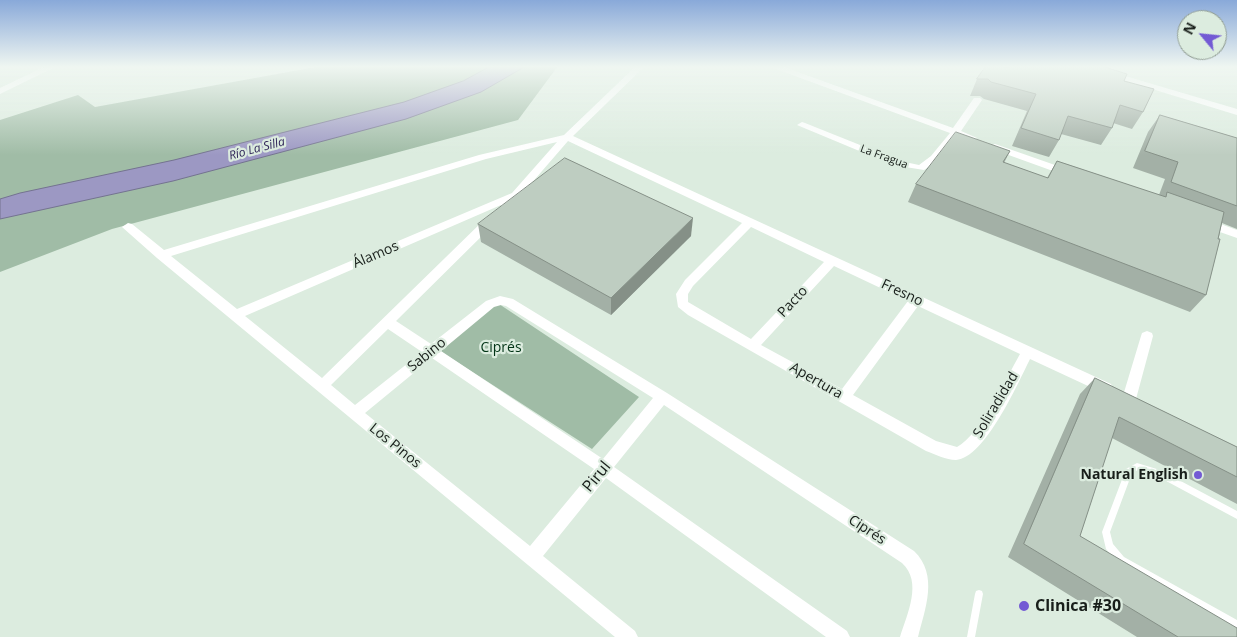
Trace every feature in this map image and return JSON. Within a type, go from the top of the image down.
[{"type":"street","points":[[322,386],[517,194],[567,137],[610,96]]},
{"type":"street","points":[[854,96],[1082,178]]},
{"type":"street","points":[[1182,96],[1237,112]]},
{"type":"street","name":"La Fragua","points":[[802,125],[897,163],[920,168],[932,161],[977,100]]},
{"type":"street","points":[[161,255],[483,157],[567,137]]},
{"type":"street","name":"Fresno","points":[[567,137],[1134,401],[1147,336]]},
{"type":"street","name":"Álamos","points":[[235,315],[517,194]]},
{"type":"street","points":[[1192,218],[1237,234]]},
{"type":"street","name":"Apertura","points":[[750,222],[689,283],[681,298],[685,308],[918,440],[945,451],[958,453]]},
{"type":"street","name":"Los Pinos","points":[[128,227],[629,637]]},
{"type":"street","name":"Pacto","points":[[753,345],[833,260]]},
{"type":"street","points":[[844,397],[916,299]]},
{"type":"street","name":"Sabino","points":[[355,413],[490,304],[500,300]]},
{"type":"street","name":"Ciprés","points":[[500,300],[514,304],[662,397],[891,545],[913,562],[920,579],[920,592],[908,637]]},
{"type":"street","points":[[388,322],[604,468],[841,637]]},
{"type":"street","name":"Soliradidad","points":[[958,453],[967,449],[983,430],[1028,351]]},
{"type":"street","name":"Pirul","points":[[532,557],[662,397]]},
{"type":"lane","points":[[1237,515],[1157,472],[1142,466],[1136,466],[1129,471],[1106,532],[1109,546],[1121,560],[1237,625]]},
{"type":"lane","points":[[971,637],[979,594]]},
{"type":"green space","points":[[76,96],[79,96],[95,107],[157,96],[536,96],[518,120],[112,229],[0,272],[0,120]]},
{"type":"green space","name":"Ciprés","points":[[496,302],[639,397],[592,449],[440,351]]},
{"type":"water","name":"Río La Silla","points":[[422,96],[471,96],[406,119],[173,181],[0,219],[0,199],[20,193],[174,160],[404,102]]},
{"type":"building","points":[[1035,96],[1151,96],[1143,112],[1120,105],[1112,128],[1068,116],[1059,140],[1021,128]]},
{"type":"building","points":[[1160,115],[1237,138],[1237,206],[1171,182],[1178,162],[1145,151]]},
{"type":"building","points":[[956,132],[1010,151],[1003,162],[1048,178],[1057,161],[1166,197],[1167,192],[1224,212],[1218,239],[1220,239],[1206,295],[916,184]]},
{"type":"building","points":[[565,158],[693,218],[611,298],[478,224]]},
{"type":"building","points":[[1095,378],[1237,447],[1237,477],[1119,417],[1080,536],[1237,628],[1237,637],[1178,637],[1024,544]]},
{"type":"place","name":"Natural English","points":[[1198,475]]},
{"type":"place","name":"Clinica #30","points":[[1024,606]]}]
